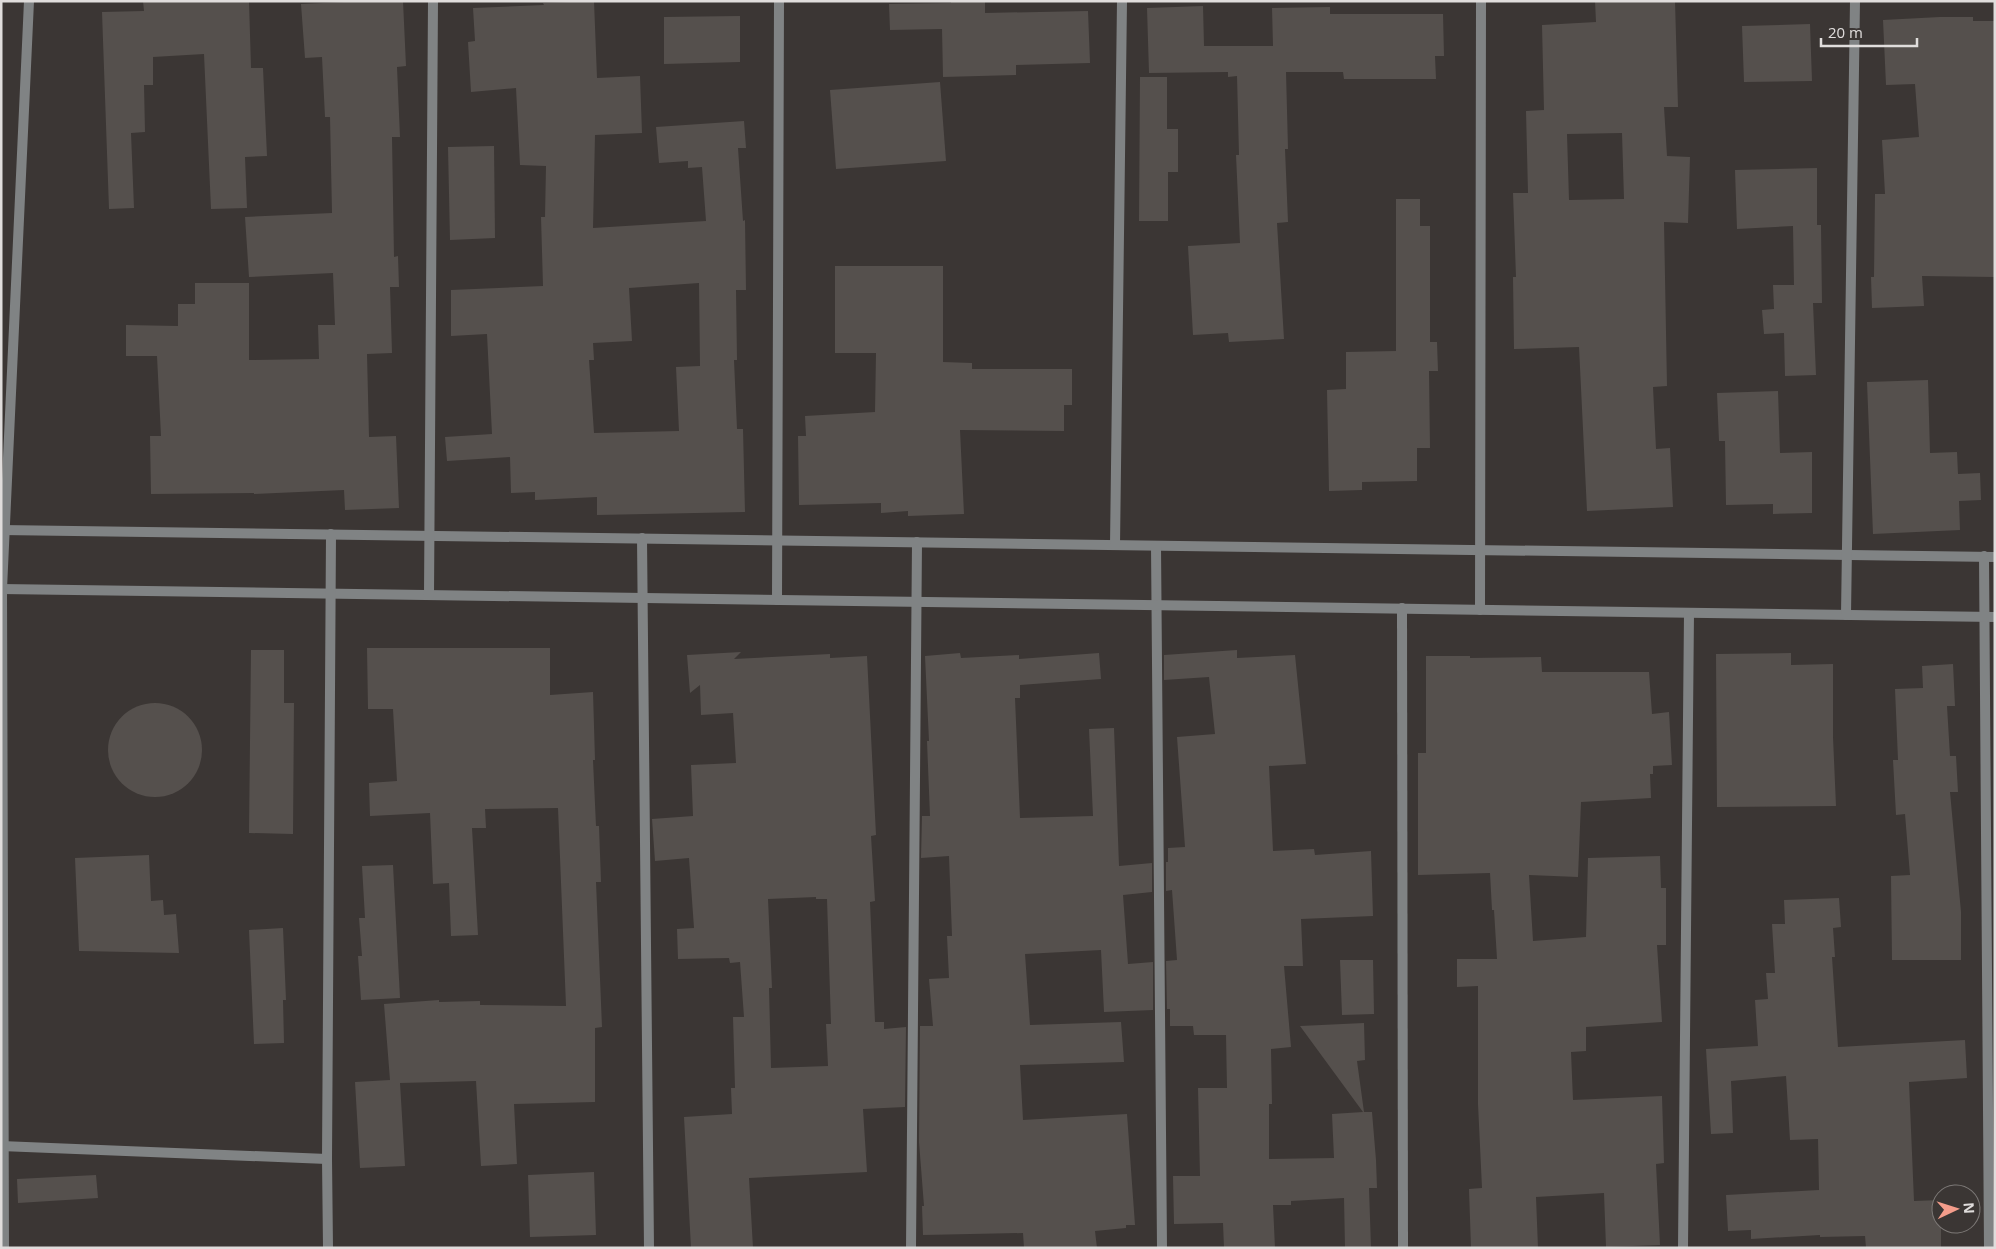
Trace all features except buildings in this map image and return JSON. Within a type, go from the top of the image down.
[{"type":"street","points":[[4,1248],[2,1146],[3,530],[29,1]]},
{"type":"street","points":[[429,595],[434,1]]},
{"type":"street","points":[[777,600],[779,1]]},
{"type":"street","points":[[1115,545],[1122,1]]},
{"type":"street","points":[[1480,1],[1480,610]]},
{"type":"street","points":[[1846,615],[1855,1]]},
{"type":"street","points":[[3,530],[1995,557]]},
{"type":"street","points":[[328,1248],[331,534]]},
{"type":"street","points":[[642,538],[649,1248]]},
{"type":"street","points":[[911,1248],[918,542]]},
{"type":"street","points":[[1156,546],[1162,1248]]},
{"type":"street","points":[[1984,556],[1990,617],[1989,1248]]},
{"type":"street","points":[[2,589],[1990,617]]},
{"type":"street","points":[[1402,608],[1403,1248]]},
{"type":"street","points":[[1682,1248],[1690,613]]},
{"type":"street","points":[[2,1146],[327,1159]]}]
